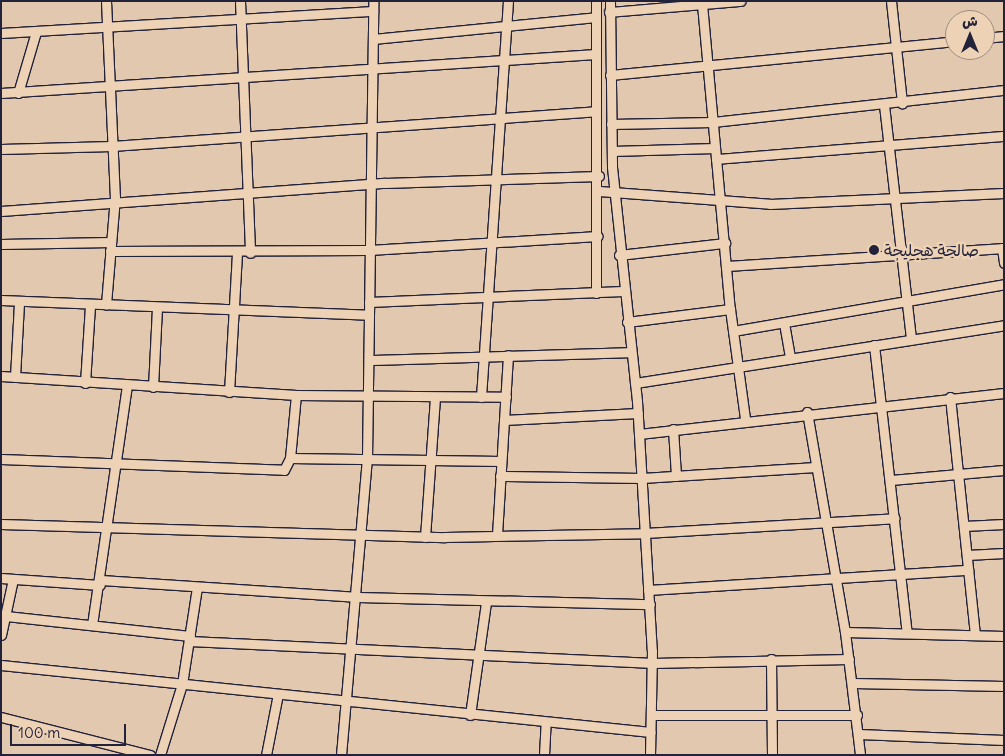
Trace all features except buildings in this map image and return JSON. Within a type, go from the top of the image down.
[{"type":"street","points":[[106,1],[114,203],[106,305]]},
{"type":"street","points":[[240,1],[247,137],[250,253]]},
{"type":"street","points":[[481,397],[508,1]]},
{"type":"street","points":[[596,1],[596,111],[599,176],[596,293]]},
{"type":"street","points":[[610,1],[610,90],[614,192],[619,255],[638,413],[650,604],[653,663],[650,755]]},
{"type":"street","points":[[609,12],[741,1]]},
{"type":"street","points":[[891,1],[902,103]]},
{"type":"street","points":[[702,4],[730,309],[745,419]]},
{"type":"street","points":[[1,33],[241,19],[373,6],[367,459],[358,597],[341,755]]},
{"type":"street","points":[[373,38],[596,17]]},
{"type":"street","points":[[18,93],[36,32]]},
{"type":"street","points":[[610,75],[945,42]]},
{"type":"street","points":[[1,93],[596,54]]},
{"type":"street","points":[[596,89],[610,90]]},
{"type":"street","points":[[611,124],[713,122],[884,105],[1004,90]]},
{"type":"street","points":[[884,105],[911,339]]},
{"type":"street","points":[[1,148],[112,146],[501,120],[596,111]]},
{"type":"street","points":[[716,159],[888,142],[1004,136]]},
{"type":"street","points":[[612,151],[715,148]]},
{"type":"street","points":[[1,211],[371,185],[599,176]]},
{"type":"street","points":[[599,191],[721,203],[1004,193]]},
{"type":"street","points":[[1,244],[250,253],[369,250],[598,236]]},
{"type":"street","points":[[619,255],[725,243]]},
{"type":"street","points":[[727,266],[902,253],[1003,248],[1004,263]]},
{"type":"street","points":[[229,392],[238,252]]},
{"type":"street","points":[[733,332],[1004,284]]},
{"type":"street","points":[[369,302],[623,291]]},
{"type":"street","points":[[1,300],[234,312],[369,315]]},
{"type":"street","points":[[14,377],[19,302]]},
{"type":"street","points":[[84,383],[90,305]]},
{"type":"street","points":[[153,386],[157,308]]},
{"type":"street","points":[[627,322],[730,309]]},
{"type":"street","points":[[784,323],[790,358]]},
{"type":"street","points":[[635,383],[1004,325]]},
{"type":"street","points":[[874,345],[904,575],[907,633]]},
{"type":"street","points":[[369,360],[631,352]]},
{"type":"street","points":[[497,535],[508,355]]},
{"type":"street","points":[[1,376],[84,383],[296,395],[369,398],[506,397]]},
{"type":"street","points":[[92,625],[110,527],[127,385]]},
{"type":"street","points":[[639,434],[807,412],[1004,393]]},
{"type":"street","points":[[1,459],[279,470],[287,468],[290,458],[296,395]]},
{"type":"street","points":[[950,397],[975,635]]},
{"type":"street","points":[[425,537],[433,459],[435,398]]},
{"type":"street","points":[[807,412],[853,683],[860,755]]},
{"type":"street","points":[[504,420],[638,413]]},
{"type":"street","points":[[673,429],[676,476]]},
{"type":"street","points":[[290,458],[501,461]]},
{"type":"street","points":[[500,476],[642,478],[816,467]]},
{"type":"street","points":[[891,480],[1004,470]]},
{"type":"street","points":[[1,524],[363,537],[425,537],[645,533],[896,518]]},
{"type":"street","points":[[964,526],[1004,524]]},
{"type":"street","points":[[967,555],[1004,553]]},
{"type":"street","points":[[648,590],[968,570]]},
{"type":"street","points":[[1,578],[358,597],[486,602],[650,604]]},
{"type":"street","points":[[1,635],[13,579]]},
{"type":"street","points":[[160,755],[182,684],[197,587]]},
{"type":"street","points":[[470,715],[486,602]]},
{"type":"street","points":[[5,611],[190,639],[351,651],[479,658],[653,663],[849,659]]},
{"type":"street","points":[[845,632],[1004,636]]},
{"type":"street","points":[[771,660],[772,755]]},
{"type":"street","points":[[1,665],[470,715],[651,732]]},
{"type":"street","points":[[853,683],[1004,686]]},
{"type":"street","points":[[266,755],[278,694]]},
{"type":"street","points":[[652,714],[857,715]]},
{"type":"street","points":[[1,717],[150,755]]},
{"type":"street","points":[[544,755],[546,722]]},
{"type":"street","points":[[859,734],[1004,740]]},
{"type":"place","name":"صالحة هجليجة","points":[[874,250]]}]
